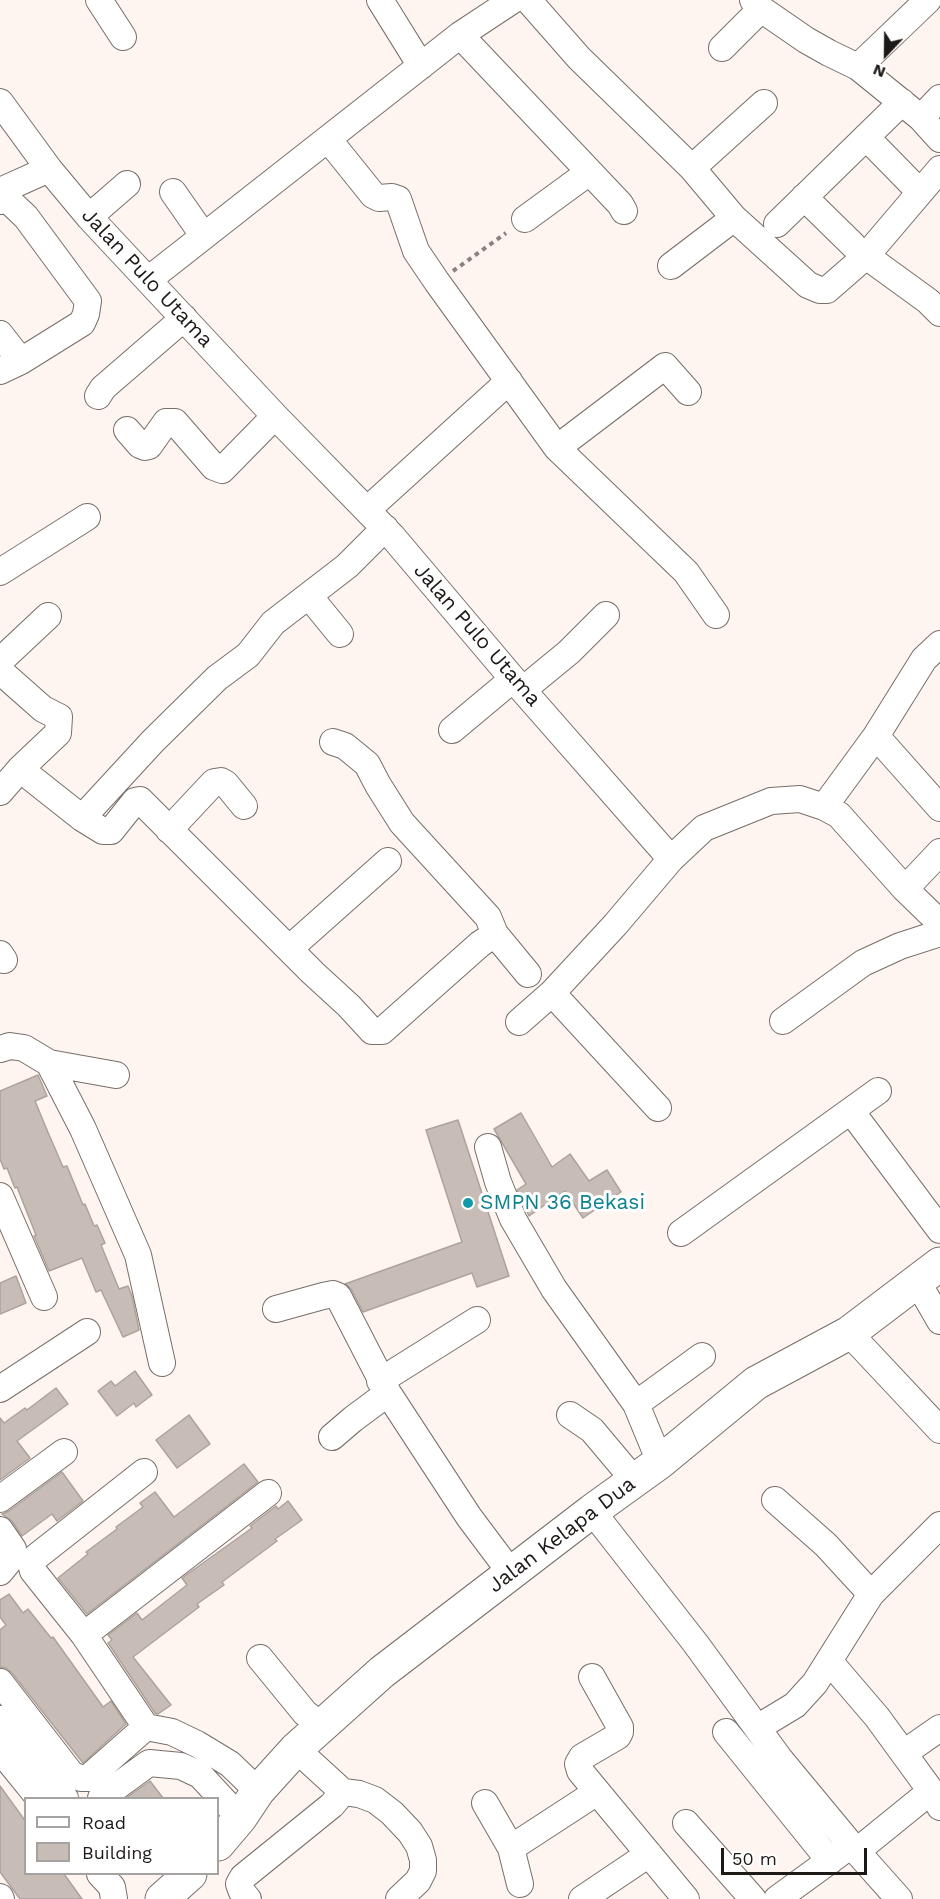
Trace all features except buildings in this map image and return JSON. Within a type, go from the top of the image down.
[{"type":"main road","name":"Jalan Kelapa Dua","points":[[219,1843],[296,1749],[382,1672],[647,1471],[756,1383],[849,1333],[929,1273]]},
{"type":"main road","points":[[162,1899],[189,1875]]},
{"type":"street","points":[[99,0],[123,36]]},
{"type":"street","points":[[380,0],[421,66]]},
{"type":"street","points":[[148,280],[460,35],[513,0]]},
{"type":"street","points":[[528,0],[579,58],[692,168],[734,218],[808,285],[820,290],[827,290],[860,250],[940,169]]},
{"type":"street","points":[[858,67],[928,0]]},
{"type":"street","points":[[722,48],[757,5],[821,49],[858,67],[912,110],[940,139]]},
{"type":"street","points":[[460,35],[620,204],[624,211]]},
{"type":"street","points":[[777,224],[866,137],[912,110],[940,98]]},
{"type":"street","name":"Jalan Pulo Utama","points":[[0,102],[49,169],[89,217],[275,416],[385,528],[671,859]]},
{"type":"street","points":[[692,168],[764,103]]},
{"type":"street","points":[[866,137],[912,184]]},
{"type":"street","points":[[328,139],[373,195],[380,198],[398,199],[416,250],[557,448],[686,572],[716,615]]},
{"type":"street","points":[[0,190],[49,169]]},
{"type":"street","points":[[516,226],[588,172]]},
{"type":"street","points":[[89,217],[127,184]]},
{"type":"street","points":[[173,192],[203,235]]},
{"type":"street","points":[[804,197],[860,250],[936,302]]},
{"type":"street","points":[[0,201],[8,200],[27,217],[88,301],[87,314],[82,323],[11,366],[0,334]]},
{"type":"street","points":[[671,266],[734,218]]},
{"type":"street","points":[[98,396],[103,387],[184,318]]},
{"type":"street","points":[[557,448],[665,366],[688,392]]},
{"type":"street","points":[[367,510],[509,381]]},
{"type":"street","points":[[127,430],[140,445],[145,447],[149,446],[166,422],[175,422],[214,467],[222,470],[275,416]]},
{"type":"street","points":[[0,572],[87,517]]},
{"type":"street","points":[[82,818],[153,741],[217,678],[248,655],[265,631],[347,566],[385,528]]},
{"type":"street","points":[[309,596],[340,634]]},
{"type":"street","points":[[452,730],[569,652],[606,615]]},
{"type":"street","points":[[0,661],[48,616]]},
{"type":"street","points":[[824,807],[935,660]]},
{"type":"street","points":[[0,671],[42,709],[59,717],[58,733],[20,769],[0,792]]},
{"type":"street","points":[[876,736],[940,808]]},
{"type":"street","points":[[333,742],[345,746],[367,764],[402,823],[488,917],[495,934],[528,974]]},
{"type":"street","points":[[20,769],[82,818],[103,831],[111,831],[138,800],[372,1031],[382,1031],[480,944],[495,934]]},
{"type":"street","points":[[169,830],[214,782],[221,781],[226,784],[244,806]]},
{"type":"street","points":[[519,1022],[552,993],[615,925],[671,859],[704,828],[771,801],[800,799],[839,815],[905,889],[940,923]]},
{"type":"street","points":[[905,889],[940,852]]},
{"type":"street","points":[[288,948],[388,861]]},
{"type":"street","points":[[783,1021],[863,963],[900,946],[940,933]]},
{"type":"street","points":[[552,993],[658,1108]]},
{"type":"street","points":[[0,1048],[10,1046],[24,1048],[50,1063],[117,1075]]},
{"type":"street","points":[[50,1063],[83,1129],[138,1255],[162,1363]]},
{"type":"street","points":[[681,1233],[878,1091]]},
{"type":"street","points":[[851,1112],[940,1230]]},
{"type":"street","points":[[488,1147],[498,1182],[513,1219],[554,1289],[636,1404],[647,1471]]},
{"type":"street","points":[[0,1196],[44,1297]]},
{"type":"street","points":[[929,1273],[940,1321]]},
{"type":"street","points":[[276,1309],[336,1294],[384,1387],[463,1508],[511,1573]]},
{"type":"street","points":[[332,1437],[384,1387],[477,1320]]},
{"type":"street","points":[[0,1389],[87,1332]]},
{"type":"street","points":[[849,1333],[940,1430]]},
{"type":"street","points":[[636,1404],[702,1356]]},
{"type":"street","points":[[570,1415],[647,1471]]},
{"type":"street","points":[[0,1499],[64,1452]]},
{"type":"street","points":[[144,1472],[31,1563],[33,1570],[84,1635],[146,1727],[172,1732],[230,1764],[249,1805]]},
{"type":"street","points":[[84,1635],[268,1494]]},
{"type":"street","points":[[775,1500],[826,1545],[871,1594]]},
{"type":"street","points":[[592,1511],[696,1644],[778,1758],[900,1899]]},
{"type":"street","points":[[757,1728],[795,1705],[815,1683],[871,1594],[940,1525]]},
{"type":"street","points":[[0,1530],[13,1549],[14,1555],[0,1572]]},
{"type":"street","points":[[260,1658],[305,1713],[322,1726]]},
{"type":"street","points":[[777,1899],[830,1861],[936,1799],[877,1717],[829,1661]]},
{"type":"street","points":[[592,1677],[620,1727],[618,1736],[582,1757],[578,1764],[580,1771],[686,1899]]},
{"type":"street","points":[[0,1682],[72,1775],[81,1778],[88,1778],[146,1727]]},
{"type":"street","points":[[0,1719],[64,1797]]},
{"type":"street","points":[[904,1754],[940,1728]]},
{"type":"street","points":[[726,1732],[830,1861]]},
{"type":"street","points":[[296,1749],[343,1792],[359,1794],[375,1800],[411,1832],[419,1846],[423,1871],[418,1881],[399,1899]]},
{"type":"street","points":[[0,1750],[38,1797]]},
{"type":"street","points":[[102,1797],[149,1763],[181,1766],[249,1805]]},
{"type":"street","points":[[249,1899],[242,1892],[239,1884],[243,1877],[332,1805],[343,1792]]},
{"type":"street","points":[[511,1848],[597,1792]]},
{"type":"street","points":[[485,1803],[511,1848],[520,1884]]},
{"type":"street","points":[[686,1823],[753,1899]]},
{"type":"street","points":[[582,1899],[648,1854]]},
{"type":"street","points":[[101,1875],[112,1887],[114,1899]]},
{"type":"path","points":[[437,282],[516,226]]},
{"type":"place","name":"SMPN 36 Bekasi","points":[[468,1203]]}]
